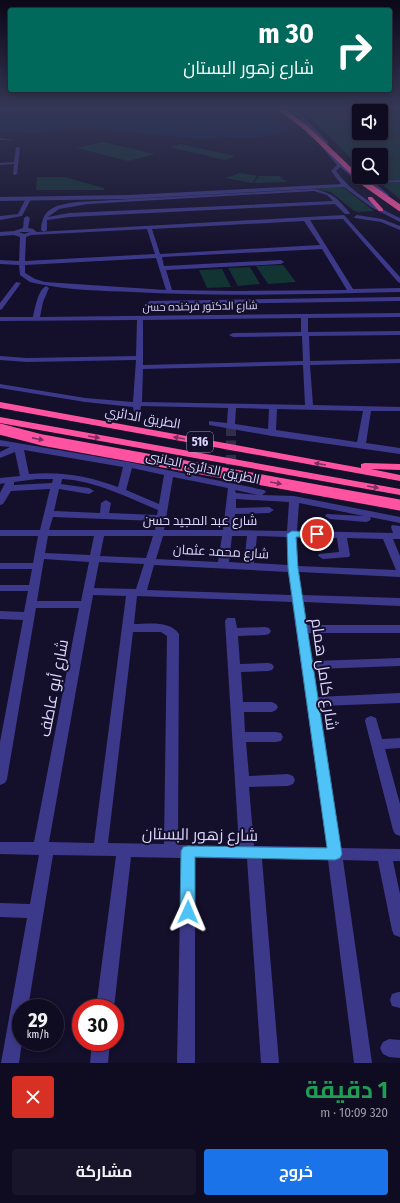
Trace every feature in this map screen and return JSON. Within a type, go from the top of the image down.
[{"type":"highway","points":[[333,158],[332,160],[335,164],[381,210]]},
{"type":"highway","points":[[335,158],[383,198],[400,209]]},
{"type":"highway","points":[[345,158],[352,165]]},
{"type":"highway","points":[[374,184],[400,204]]},
{"type":"highway","name":"الطريق الدائري","points":[[0,405],[400,478]]},
{"type":"highway","name":"516","points":[[0,420],[400,492]]},
{"type":"highway","points":[[0,429],[42,440],[400,505]]},
{"type":"highway","points":[[348,469],[371,466],[400,467]]},
{"type":"street","points":[[15,174],[16,158]]},
{"type":"street","points":[[333,158],[385,201],[400,209]]},
{"type":"street","points":[[344,158],[352,165]]},
{"type":"street","points":[[0,164],[15,163]]},
{"type":"street","points":[[340,165],[333,172],[346,185],[366,201],[400,220]]},
{"type":"street","points":[[388,180],[400,181]]},
{"type":"street","points":[[0,199],[148,196],[346,185]]},
{"type":"street","points":[[44,230],[44,218],[51,211],[65,206],[88,202],[198,198],[314,190],[329,194],[338,202],[344,215],[400,281]]},
{"type":"street","points":[[198,198],[210,222]]},
{"type":"street","points":[[0,218],[18,215],[28,199]]},
{"type":"street","points":[[44,218],[69,215],[203,210],[338,202]]},
{"type":"street","points":[[0,212],[23,209]]},
{"type":"street","points":[[357,216],[381,210]]},
{"type":"street","points":[[51,211],[69,215]]},
{"type":"street","points":[[28,232],[344,215],[392,216]]},
{"type":"street","points":[[0,234],[149,227],[210,222],[306,219],[344,215]]},
{"type":"street","points":[[357,216],[382,221],[400,228]]},
{"type":"street","points":[[27,218],[28,232],[22,261],[22,274],[26,278],[37,282],[117,290],[170,292],[400,290]]},
{"type":"street","points":[[306,219],[351,291]]},
{"type":"street","points":[[149,227],[170,292]]},
{"type":"street","points":[[0,262],[322,245]]},
{"type":"street","points":[[162,268],[281,262]]},
{"type":"street","points":[[0,308],[18,283]]},
{"type":"street","points":[[36,319],[40,302],[46,288]]},
{"type":"street","points":[[150,303],[400,299]]},
{"type":"street","points":[[205,302],[206,308],[400,305]]},
{"type":"street","name":"شارع الدكتور فرخنده حسن","points":[[0,319],[400,315]]},
{"type":"street","points":[[304,316],[309,408]]},
{"type":"street","points":[[138,406],[140,318]]},
{"type":"street","points":[[233,335],[400,333]]},
{"type":"street","points":[[0,358],[26,360],[140,358]]},
{"type":"street","points":[[140,368],[400,360]]},
{"type":"street","points":[[0,382],[25,391]]},
{"type":"street","points":[[0,386],[85,400],[138,406],[400,409]]},
{"type":"street","points":[[231,426],[232,407]]},
{"type":"street","points":[[272,432],[273,408]]},
{"type":"street","points":[[361,446],[367,409]]},
{"type":"street","points":[[212,423],[400,451]]},
{"type":"street","name":"الطريق الدائري الجانبى","points":[[0,443],[169,473],[231,491],[294,499]]},
{"type":"street","points":[[0,455],[19,447],[25,478]]},
{"type":"street","points":[[121,491],[128,465]]},
{"type":"street","points":[[100,850],[128,628],[136,592],[159,533],[169,473]]},
{"type":"street","points":[[0,779],[2,752],[44,532],[58,476]]},
{"type":"street","points":[[0,502],[9,484],[25,478],[58,476],[100,483],[121,491],[162,514]]},
{"type":"street","points":[[0,481],[9,484],[56,486],[90,491]]},
{"type":"street","points":[[223,564],[231,511],[231,491]]},
{"type":"street","points":[[294,499],[386,517],[399,530]]},
{"type":"street","name":"شارع كامل همام","points":[[294,499],[292,534],[293,568],[306,666],[335,854],[363,1063]]},
{"type":"street","points":[[104,516],[106,503]]},
{"type":"street","points":[[231,511],[269,510]]},
{"type":"street","points":[[49,514],[104,516],[162,514]]},
{"type":"street","points":[[330,516],[369,519],[386,517]]},
{"type":"street","name":"شارع عبد المجيد حسن","points":[[1,530],[99,534],[252,533],[387,536],[399,530]]},
{"type":"street","points":[[249,566],[252,533]]},
{"type":"street","name":"شارع أبو عاطف","points":[[10,1063],[36,911],[44,849],[99,534]]},
{"type":"street","points":[[323,556],[345,555],[342,535]]},
{"type":"street","points":[[387,536],[400,568]]},
{"type":"street","name":"شارع محمد عثمان","points":[[0,566],[39,561],[94,558],[400,574]]},
{"type":"street","points":[[0,588],[34,588]]},
{"type":"street","points":[[89,591],[400,602]]},
{"type":"street","points":[[0,615],[30,610],[86,605]]},
{"type":"street","points":[[264,631],[232,626],[239,737],[270,1063]]},
{"type":"street","points":[[128,628],[163,628],[173,634],[172,851]]},
{"type":"street","points":[[302,629],[400,629]]},
{"type":"street","points":[[306,666],[400,662]]},
{"type":"street","points":[[235,668],[268,667]]},
{"type":"street","points":[[312,702],[400,698]]},
{"type":"street","points":[[237,707],[272,707]]},
{"type":"street","points":[[371,721],[377,744],[395,794],[400,830]]},
{"type":"street","points":[[239,737],[276,737]]},
{"type":"street","points":[[377,744],[400,743]]},
{"type":"street","points":[[243,782],[288,780]]},
{"type":"street","name":"شارع زهور البستان","points":[[0,848],[400,855]]},
{"type":"street","points":[[106,999],[124,850]]},
{"type":"street","points":[[186,1063],[188,851]]},
{"type":"street","points":[[384,855],[400,930]]},
{"type":"street","points":[[0,910],[36,911]]},
{"type":"street","points":[[99,1063],[100,1051]]},
{"type":"green space","points":[[115,158],[141,158],[128,161]]},
{"type":"green space","points":[[215,158],[231,158],[225,160]]},
{"type":"green space","points":[[388,158],[400,158],[400,199],[382,184],[388,184]]},
{"type":"green space","points":[[240,173],[257,176],[252,183],[225,178]]},
{"type":"green space","points":[[259,176],[279,176],[287,182],[254,183]]},
{"type":"green space","points":[[37,177],[64,177],[104,188],[104,190],[36,190]]},
{"type":"green space","points":[[341,187],[374,211],[358,212],[353,210],[331,192],[313,189]]},
{"type":"green space","points":[[283,265],[296,282],[268,284],[256,266]]},
{"type":"green space","points":[[250,267],[260,284],[238,286],[228,268]]},
{"type":"green space","points":[[222,269],[231,287],[207,288],[199,270]]},
{"type":"tunnel","points":[[231,426],[231,486]]},
{"type":"route","points":[[188,912],[188,851],[335,854],[293,568],[292,534],[317,534]]}]
